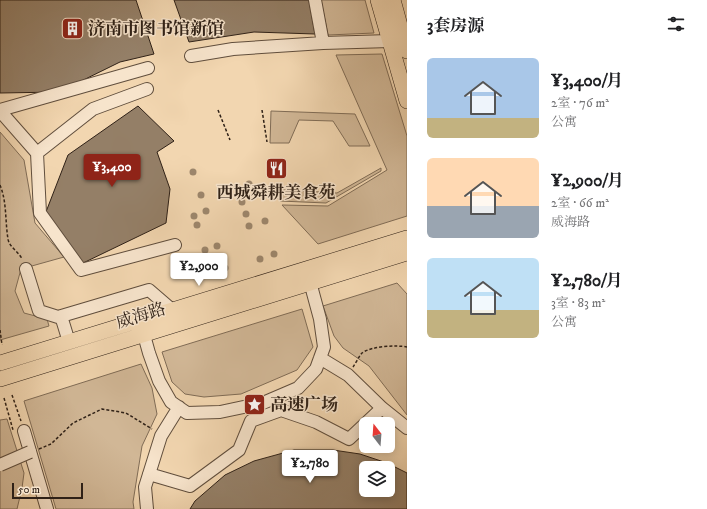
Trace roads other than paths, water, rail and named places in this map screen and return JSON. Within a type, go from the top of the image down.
[{"type":"main road","points":[[378,0],[407,101]]},
{"type":"main road","points":[[393,0],[407,51]]},
{"type":"main road","name":"威海路","points":[[0,363],[171,309],[407,238]]},
{"type":"main road","name":"威海路","points":[[0,379],[407,252]]},
{"type":"street","points":[[315,0],[323,43]]},
{"type":"street","points":[[191,56],[232,49],[323,43],[390,41]]},
{"type":"street","points":[[148,68],[0,110],[37,153],[40,213],[81,270],[175,245]]},
{"type":"street","points":[[37,153],[94,109],[147,89]]},
{"type":"street","points":[[26,269],[39,311],[58,317],[149,290],[171,309]]},
{"type":"street","points":[[144,335],[159,381],[171,402],[187,413],[220,412],[263,403],[298,388],[316,369],[324,347],[320,319],[310,282]]},
{"type":"street","points":[[61,316],[69,342]]},
{"type":"street","points":[[320,358],[348,375],[382,408],[407,428]]},
{"type":"street","points":[[263,403],[267,415]]},
{"type":"street","points":[[147,509],[145,487],[149,474],[162,436],[179,407]]},
{"type":"street","points":[[149,474],[190,486],[239,450],[251,421],[281,410],[316,422],[349,439],[382,408]]},
{"type":"street","points":[[24,431],[47,509]]},
{"type":"street","points":[[0,465],[30,452]]},
{"type":"place","name":"济南市图书馆新馆","points":[[73,29]]},
{"type":"place","name":"西城舜耕美食苑","points":[[276,169]]},
{"type":"place","name":"高速广场","points":[[255,405]]}]
